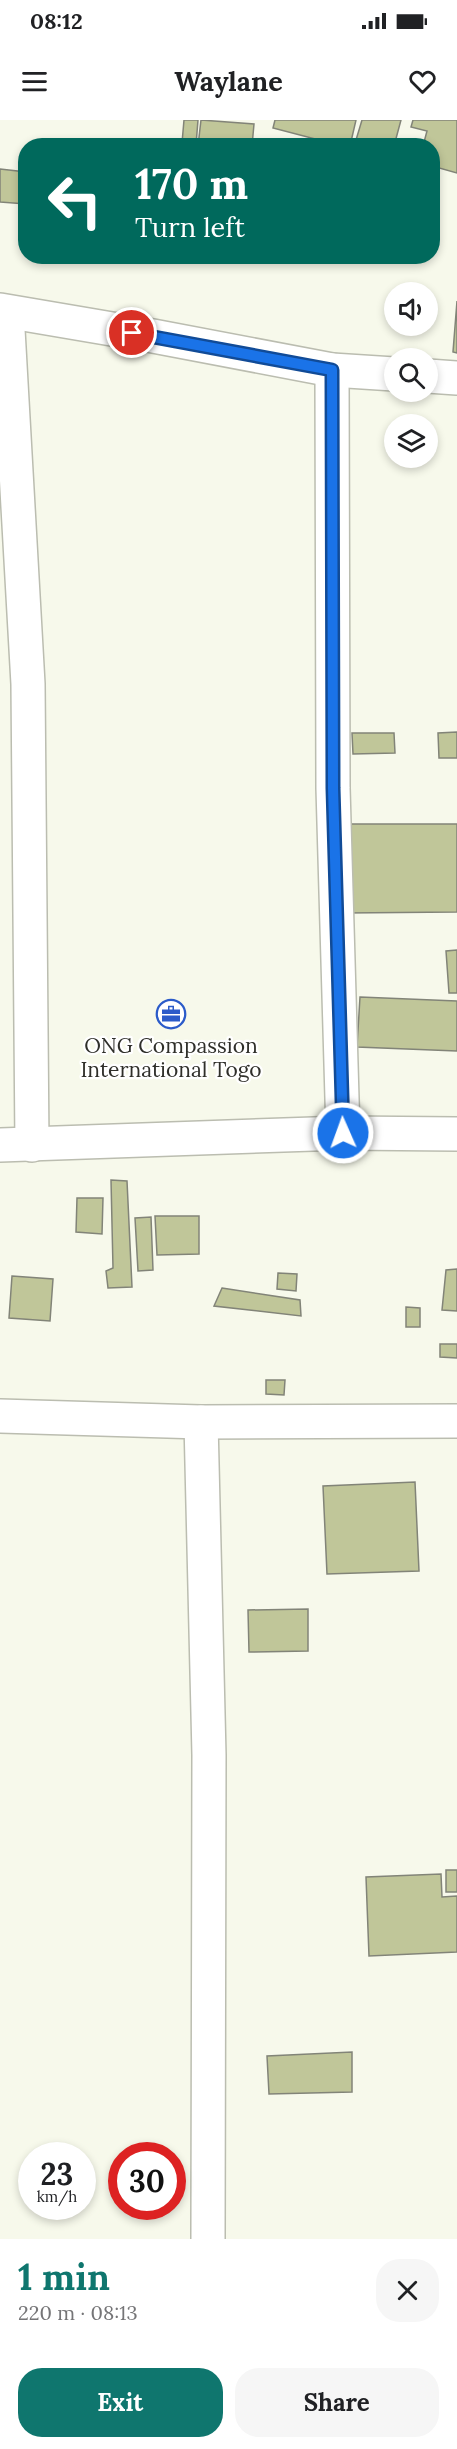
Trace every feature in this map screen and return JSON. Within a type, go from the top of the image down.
[{"type":"street","points":[[32,1145],[28,684],[4,311],[332,370],[384,373]]},
{"type":"street","points":[[332,370],[333,788],[343,1133]]},
{"type":"street","points":[[438,377],[457,378]]},
{"type":"street","points":[[0,1145],[343,1133],[457,1134]]},
{"type":"street","points":[[0,1416],[201,1422],[457,1421]]},
{"type":"street","points":[[201,1422],[209,1755],[208,2239]]},
{"type":"building","points":[[184,120],[198,120],[197,138],[182,138]]},
{"type":"building","points":[[201,120],[254,124],[253,138],[199,138]]},
{"type":"building","points":[[275,120],[356,120],[352,138],[311,138],[273,128]]},
{"type":"building","points":[[362,120],[401,120],[396,138],[357,138]]},
{"type":"building","points":[[413,120],[457,120],[457,173],[440,168],[440,138],[425,138],[427,131],[411,127]]},
{"type":"building","points":[[0,169],[18,171],[18,203],[0,202]]},
{"type":"building","points":[[457,301],[457,353],[453,352]]},
{"type":"building","points":[[457,732],[457,758],[439,758],[438,733]]},
{"type":"building","points":[[352,733],[394,733],[395,753],[353,754]]},
{"type":"building","points":[[345,824],[457,824],[457,912],[345,913]]},
{"type":"building","points":[[457,950],[457,993],[449,993],[446,951]]},
{"type":"building","points":[[360,997],[457,1001],[457,1051],[357,1047]]},
{"type":"building","points":[[111,1180],[127,1181],[132,1287],[108,1288],[106,1271],[113,1268]]},
{"type":"building","points":[[77,1198],[103,1198],[102,1234],[76,1232]]},
{"type":"building","points":[[155,1216],[199,1216],[199,1254],[157,1255]]},
{"type":"building","points":[[151,1217],[153,1270],[138,1271],[135,1218]]},
{"type":"building","points":[[457,1269],[457,1311],[442,1310],[446,1270]]},
{"type":"building","points":[[278,1273],[297,1274],[296,1291],[277,1289]]},
{"type":"building","points":[[12,1276],[53,1279],[50,1321],[9,1318]]},
{"type":"building","points":[[222,1288],[300,1300],[301,1316],[214,1306]]},
{"type":"building","points":[[406,1307],[420,1308],[420,1327],[406,1327]]},
{"type":"building","points":[[440,1344],[457,1344],[457,1358],[440,1357]]},
{"type":"building","points":[[266,1380],[285,1380],[284,1395],[266,1394]]},
{"type":"building","points":[[415,1482],[419,1571],[327,1574],[323,1486]]},
{"type":"building","points":[[308,1609],[308,1651],[249,1652],[248,1610]]},
{"type":"building","points":[[446,1870],[457,1870],[457,1892],[446,1892]]},
{"type":"building","points":[[441,1874],[442,1897],[457,1896],[457,1952],[369,1956],[366,1877]]},
{"type":"building","points":[[352,2052],[352,2092],[269,2094],[267,2056]]},
{"type":"place","name":"ONG Compassion International Togo","points":[[171,1014]]},
{"type":"route","points":[[132,333],[332,370],[333,788],[343,1133]]}]
